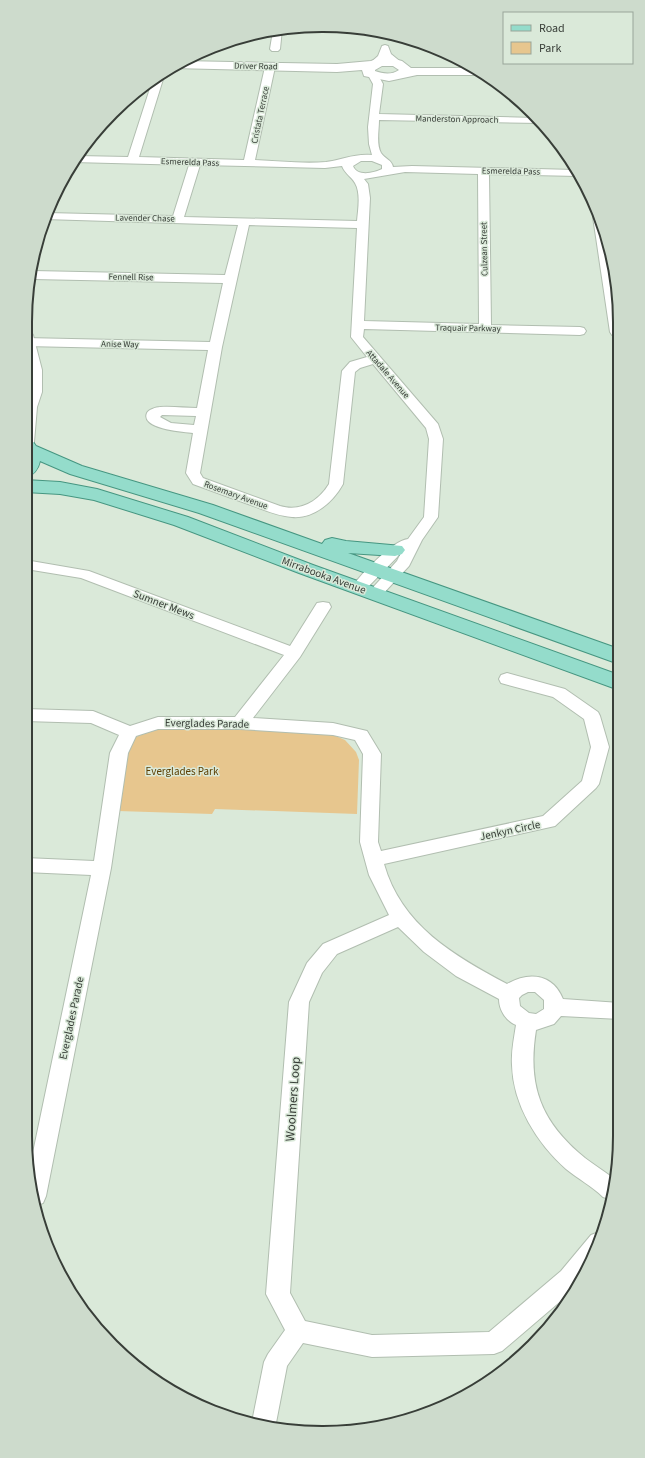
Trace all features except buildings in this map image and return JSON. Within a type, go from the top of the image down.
[{"type":"main road","name":"Mirrabooka Avenue","points":[[32,448],[76,470],[206,509],[613,655]]},
{"type":"main road","name":"Mirrabooka Avenue","points":[[32,486],[60,488],[104,497],[181,521],[306,569],[368,590],[613,681]]},
{"type":"main road","points":[[257,527],[346,547],[395,550]]},
{"type":"street","points":[[275,49],[277,36]]},
{"type":"street","points":[[384,173],[389,167],[375,152],[374,139],[376,92],[378,84],[372,69],[382,57],[385,44],[387,55],[400,69],[418,72],[470,72]]},
{"type":"street","name":"Driver Road","points":[[188,65],[372,69],[385,77],[400,69]]},
{"type":"street","name":"Cristata Terrace","points":[[249,164],[270,67]]},
{"type":"street","points":[[376,92],[386,80],[400,69]]},
{"type":"street","points":[[132,161],[156,84]]},
{"type":"street","name":"Manderston Approach","points":[[375,117],[532,121]]},
{"type":"street","points":[[352,166],[365,152],[374,139]]},
{"type":"street","name":"Esmerelda Pass","points":[[82,159],[352,166],[371,158],[397,166],[422,169]]},
{"type":"street","points":[[178,219],[195,163]]},
{"type":"street","name":"Esmerelda Pass","points":[[352,166],[366,176],[398,170],[422,169],[571,173]]},
{"type":"street","name":"Attadale Avenue","points":[[352,166],[362,184],[364,198],[357,337],[433,427],[436,439],[431,517],[415,539],[404,563],[385,573],[368,590]]},
{"type":"street","name":"Culzean Street","points":[[483,171],[485,328]]},
{"type":"street","name":"Attadale Avenue","points":[[364,198],[367,189],[384,173]]},
{"type":"street","name":"Lavender Chase","points":[[52,216],[362,225]]},
{"type":"street","name":"Rosemary Avenue","points":[[244,222],[229,279],[203,412],[193,473],[198,481],[279,510],[294,513],[305,512],[319,505],[334,489],[336,484],[349,372],[355,365],[375,359]]},
{"type":"street","points":[[605,254],[612,305]]},
{"type":"street","name":"Fennell Rise","points":[[36,275],[229,279]]},
{"type":"street","name":"Traquair Parkway","points":[[357,325],[580,331]]},
{"type":"street","name":"Anise Way","points":[[32,340],[215,346]]},
{"type":"street","points":[[32,362],[34,370],[32,395]]},
{"type":"street","points":[[200,429],[174,428],[160,424],[153,419],[153,414],[160,411],[203,412]]},
{"type":"street","name":"Attadale Avenue","points":[[385,573],[395,550],[415,539]]},
{"type":"street","name":"Sumner Mews","points":[[32,566],[84,574],[294,653]]},
{"type":"street","points":[[240,723],[294,653],[323,607]]},
{"type":"street","name":"Jenkyn Circle","points":[[374,859],[549,821],[590,784],[600,747],[592,716],[559,693],[507,678]]},
{"type":"street","points":[[32,716],[93,717],[129,732]]},
{"type":"street","name":"Everglades Parade","points":[[37,1187],[102,868],[119,753],[129,732],[158,723],[240,723],[333,729],[361,735],[372,754],[369,842],[378,875],[386,894],[401,918],[431,948],[448,961],[510,995]]},
{"type":"street","points":[[32,865],[102,868]]},
{"type":"street","name":"Woolmers Loop","points":[[298,1331],[278,1294],[299,1002],[314,969],[330,949],[401,918]]},
{"type":"street","points":[[526,984],[541,986],[552,995],[555,1007],[548,1018],[542,1021],[527,1021],[514,1014],[508,1001],[510,995],[514,990],[526,984]]},
{"type":"street","points":[[555,1007],[613,1011]]},
{"type":"street","points":[[527,1021],[522,1071],[527,1092],[537,1117],[552,1139],[573,1161],[608,1188]]},
{"type":"street","points":[[264,1420],[276,1362],[298,1331],[372,1346],[494,1343],[569,1279],[586,1259]]},
{"type":"green space","name":"Everglades Park","points":[[160,728],[239,728],[331,734],[345,740],[356,752],[359,760],[357,814],[215,809],[212,814],[118,811],[126,755],[133,738]]}]
